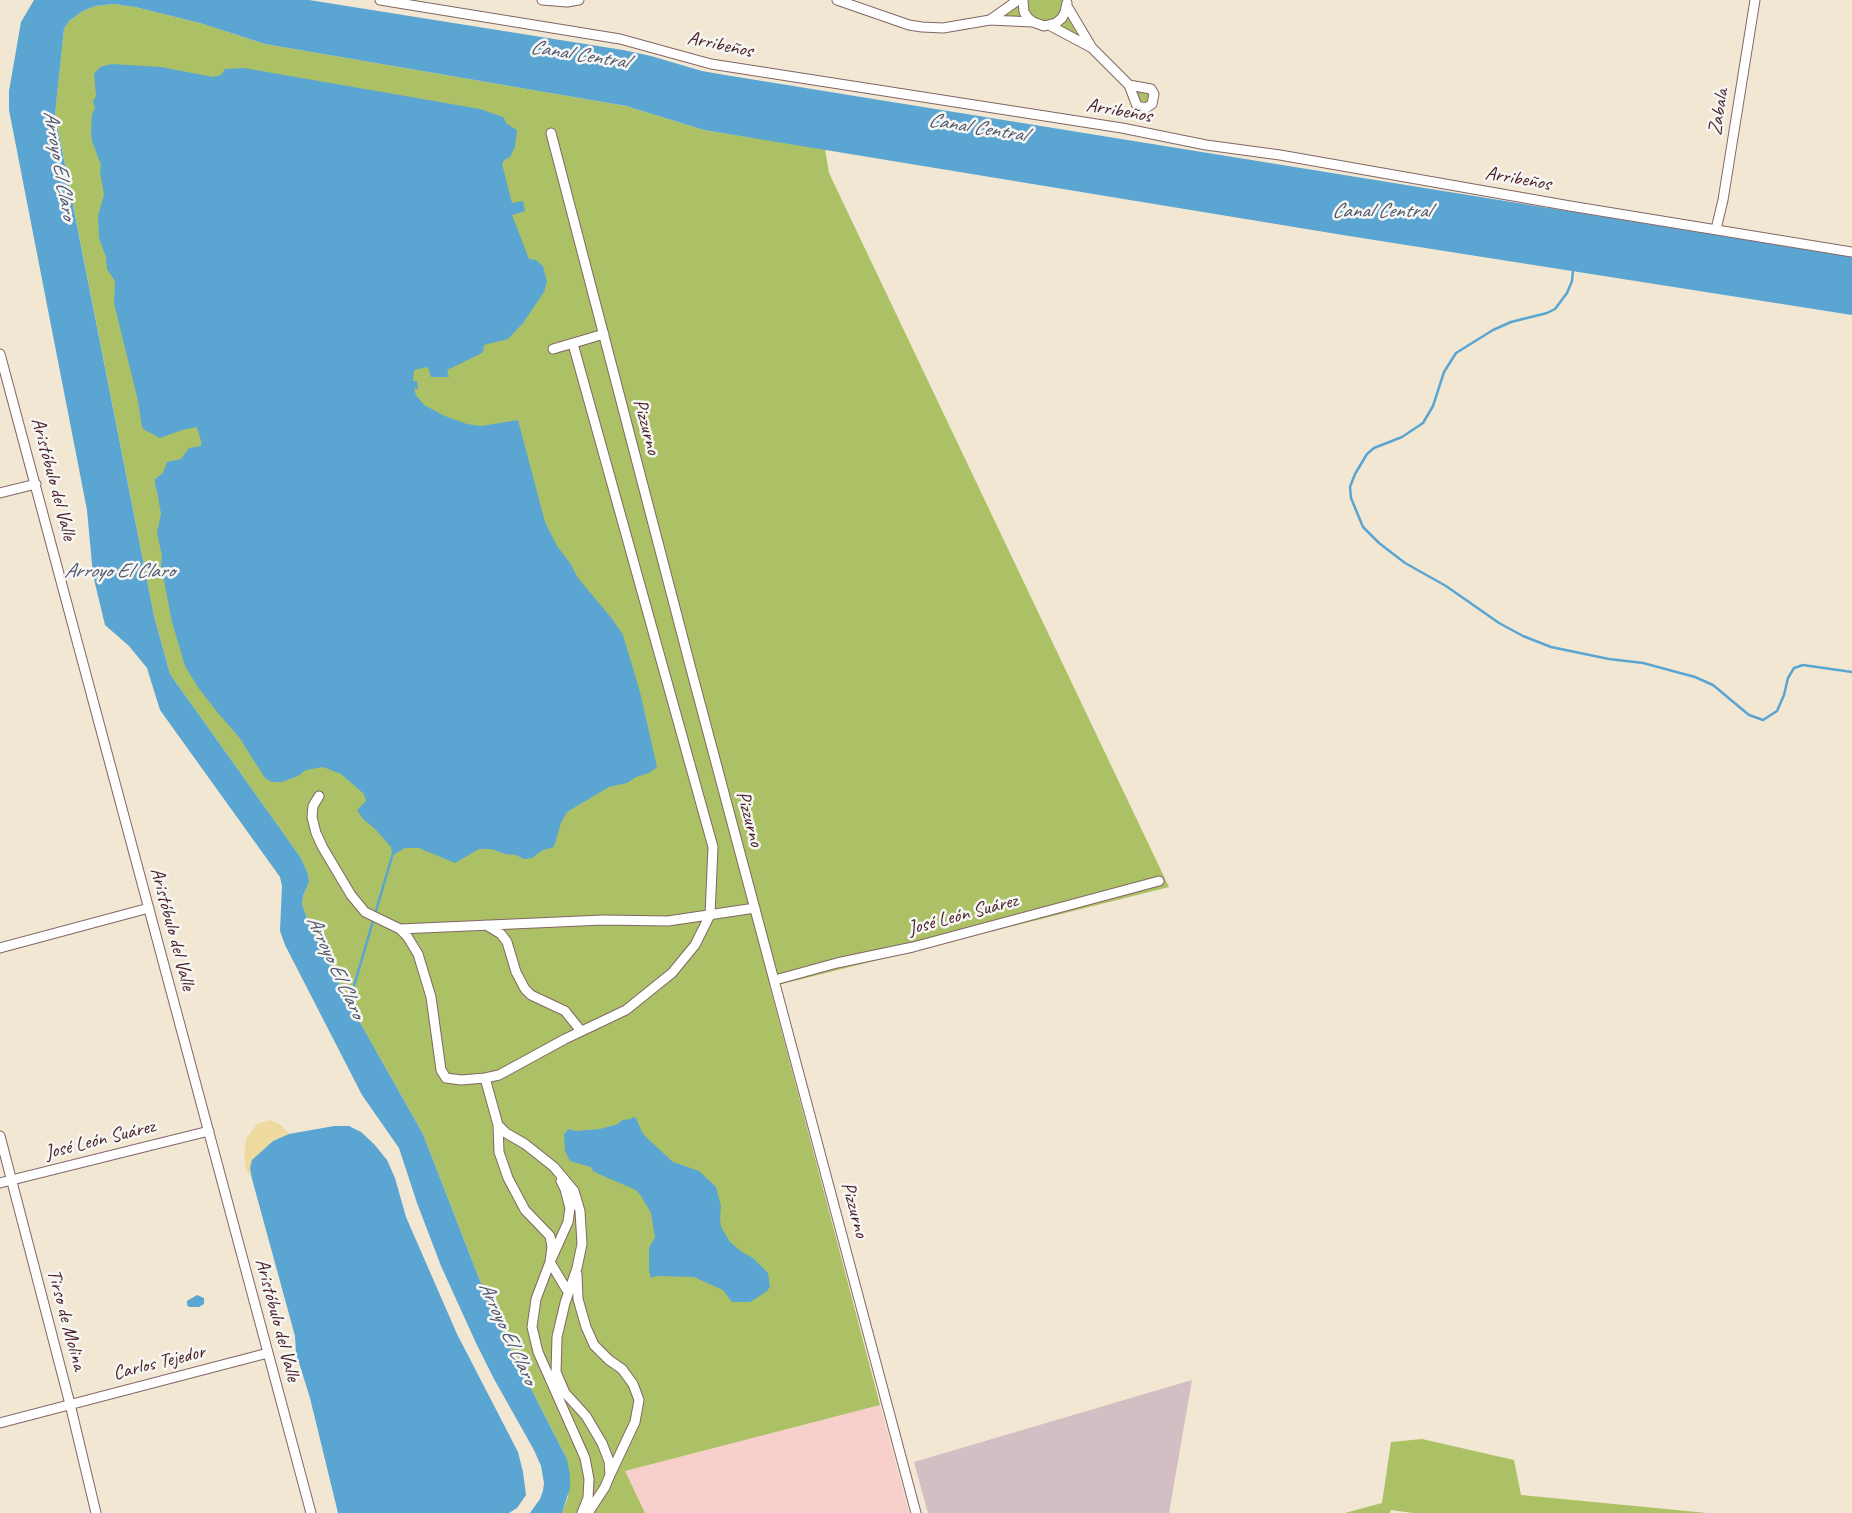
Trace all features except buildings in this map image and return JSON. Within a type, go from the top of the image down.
[{"type":"street","name":"Arribeños","points":[[380,0],[620,39],[711,64],[1122,128],[1206,146],[1280,155],[1570,206],[1852,252]]},
{"type":"street","points":[[542,0],[567,2],[579,0]]},
{"type":"street","points":[[837,0],[909,25],[922,27],[943,28],[990,20],[1050,25],[1092,48]]},
{"type":"street","points":[[990,20],[1018,0]]},
{"type":"street","points":[[1023,0],[1024,12],[1032,22]]},
{"type":"street","name":"Zabala","points":[[1716,229],[1723,200],[1755,0]]},
{"type":"street","points":[[1050,25],[1062,18],[1067,3]]},
{"type":"street","points":[[1067,3],[1092,48],[1129,85]]},
{"type":"street","name":"Pizzurno","points":[[551,133],[916,1513]]},
{"type":"street","points":[[553,349],[604,334]]},
{"type":"street","points":[[319,796],[313,806],[312,817],[316,833],[351,895],[365,912],[400,929],[407,936],[418,954],[431,997],[440,1070],[446,1078],[461,1080],[498,1075],[581,1031],[626,1010],[672,973],[695,945],[710,915],[713,848],[573,344]]},
{"type":"street","name":"Aristóbulo del Valle","points":[[0,354],[311,1513]]},
{"type":"street","points":[[0,493],[36,484]]},
{"type":"street","name":"José León Suárez","points":[[775,980],[837,963],[913,947],[1159,881]]},
{"type":"street","points":[[0,948],[149,908]]},
{"type":"street","points":[[400,929],[603,920],[668,921],[755,908]]},
{"type":"street","points":[[486,925],[501,934],[507,942],[516,972],[525,989],[531,995],[565,1011],[581,1031]]},
{"type":"street","points":[[485,1078],[498,1125],[499,1152],[508,1178],[525,1210],[550,1236],[552,1246],[550,1262],[568,1292]]},
{"type":"street","points":[[498,1125],[506,1133],[525,1144],[554,1167],[574,1191],[580,1211],[582,1244],[557,1337],[556,1372],[565,1393],[586,1416],[602,1443],[609,1461],[610,1475]]},
{"type":"street","name":"José León Suárez","points":[[0,1183],[208,1131]]},
{"type":"street","name":"Tirso de Molina","points":[[0,1136],[70,1404],[96,1513]]},
{"type":"street","points":[[554,1167],[565,1189],[570,1208],[568,1222],[536,1299],[532,1327],[538,1352],[585,1458],[589,1479],[588,1498],[582,1513]]},
{"type":"street","points":[[577,1268],[578,1299],[586,1327],[594,1345],[609,1360],[622,1369],[633,1384],[639,1400],[635,1422],[605,1487],[588,1513]]},
{"type":"street","name":"Carlos Tejedor","points":[[0,1423],[268,1353]]},
{"type":"shaded area","points":[[1192,1380],[1169,1513],[928,1513],[914,1462]]},
{"type":"shaded area","points":[[880,1405],[909,1513],[645,1513],[624,1471]]},
{"type":"green space","points":[[1027,0],[1062,0],[1063,5],[1059,17],[1042,24],[1028,14]]},
{"type":"green space","points":[[114,4],[135,7],[200,23],[265,44],[626,106],[704,130],[825,149],[829,173],[1169,887],[770,987],[880,1405],[625,1471],[645,1513],[562,1513],[568,1497],[567,1459],[507,1342],[478,1276],[423,1134],[353,1010],[310,927],[302,904],[309,882],[308,874],[301,858],[170,674],[154,616],[55,113],[64,29],[69,21],[83,11],[95,6]]},
{"type":"green space","points":[[1018,6],[1022,20],[1001,18]]},
{"type":"green space","points":[[1068,18],[1079,37],[1061,27]]},
{"type":"green space","points":[[1139,90],[1146,90],[1150,94],[1150,100],[1146,104],[1141,105],[1135,94]]},
{"type":"green space","points":[[1422,1439],[1514,1460],[1521,1495],[1707,1513],[1413,1513],[1391,1510],[1390,1513],[1345,1513],[1382,1503],[1391,1442]]},
{"type":"sand","points":[[270,1120],[281,1125],[289,1134],[273,1141],[252,1160],[250,1168],[252,1179],[246,1169],[244,1157],[246,1139],[257,1124]]},
{"type":"water","name":"Canal Central","points":[[34,0],[309,0],[623,50],[702,71],[725,75],[1852,257],[1852,315],[1349,236],[704,130],[626,106],[265,44],[200,23],[135,7],[114,4],[95,6],[83,11],[69,21],[64,29],[55,114],[154,616],[170,674],[301,858],[308,874],[309,882],[302,904],[310,927],[353,1010],[423,1134],[478,1276],[507,1342],[567,1459],[570,1488],[562,1513],[530,1513],[543,1491],[544,1483],[541,1466],[476,1343],[441,1266],[399,1148],[362,1095],[285,945],[280,931],[282,886],[280,877],[160,710],[147,668],[129,646],[105,625],[93,575],[87,510],[9,110],[9,91],[21,22]]},
{"type":"water","points":[[112,64],[161,67],[213,77],[221,75],[225,69],[244,68],[480,109],[503,117],[507,124],[517,130],[515,147],[510,157],[504,160],[502,164],[512,203],[523,201],[525,211],[512,215],[529,259],[536,260],[543,266],[547,282],[544,292],[523,323],[508,339],[484,345],[483,352],[447,370],[449,377],[431,377],[428,367],[414,370],[413,381],[417,381],[418,389],[414,389],[424,405],[445,416],[467,424],[481,426],[518,420],[545,522],[557,546],[570,563],[578,578],[623,635],[640,692],[657,767],[649,773],[636,777],[627,783],[609,787],[567,812],[561,823],[554,847],[543,850],[532,858],[524,859],[516,855],[505,854],[491,849],[479,849],[455,863],[419,848],[405,848],[395,854],[392,853],[391,847],[363,819],[357,810],[366,801],[364,794],[341,774],[323,767],[306,770],[298,776],[282,782],[272,782],[265,778],[239,737],[197,686],[185,666],[172,622],[161,565],[162,556],[157,533],[161,514],[155,479],[163,473],[167,462],[181,459],[189,448],[201,446],[201,441],[197,427],[160,438],[142,427],[138,401],[114,303],[115,281],[107,269],[106,257],[99,238],[98,216],[104,195],[100,171],[101,165],[91,133],[92,114],[95,108],[93,101],[96,96],[94,74],[100,67]]},
{"type":"water","points":[[633,1117],[636,1118],[642,1132],[648,1139],[673,1162],[699,1171],[716,1187],[721,1206],[721,1227],[730,1242],[753,1258],[768,1273],[770,1287],[766,1292],[750,1302],[732,1302],[723,1290],[694,1277],[656,1276],[651,1278],[649,1248],[655,1237],[651,1213],[641,1196],[636,1190],[593,1171],[591,1167],[570,1161],[565,1151],[564,1134],[569,1129],[576,1131],[600,1129]]},
{"type":"water","points":[[334,1126],[349,1126],[361,1132],[387,1160],[395,1178],[406,1217],[457,1334],[518,1452],[526,1495],[517,1508],[509,1513],[338,1513],[310,1398],[296,1353],[295,1336],[250,1168],[252,1160],[273,1141],[289,1134]]},
{"type":"water","points":[[197,1295],[204,1298],[204,1304],[199,1307],[189,1307],[187,1301]]},
{"type":"waterway","points":[[1573,270],[1572,281],[1567,293],[1555,309],[1547,313],[1511,322],[1493,330],[1456,353],[1444,372],[1433,406],[1423,423],[1402,437],[1374,448],[1367,454],[1355,474],[1350,487],[1351,498],[1363,527],[1379,543],[1405,563],[1446,586],[1499,623],[1523,636],[1551,647],[1609,659],[1643,663],[1695,677],[1713,685],[1749,715],[1763,720],[1777,711],[1784,695],[1788,678],[1794,668],[1803,665],[1852,672]]},
{"type":"waterway","name":"Arroyo El Claro","points":[[349,1003],[393,853]]}]
